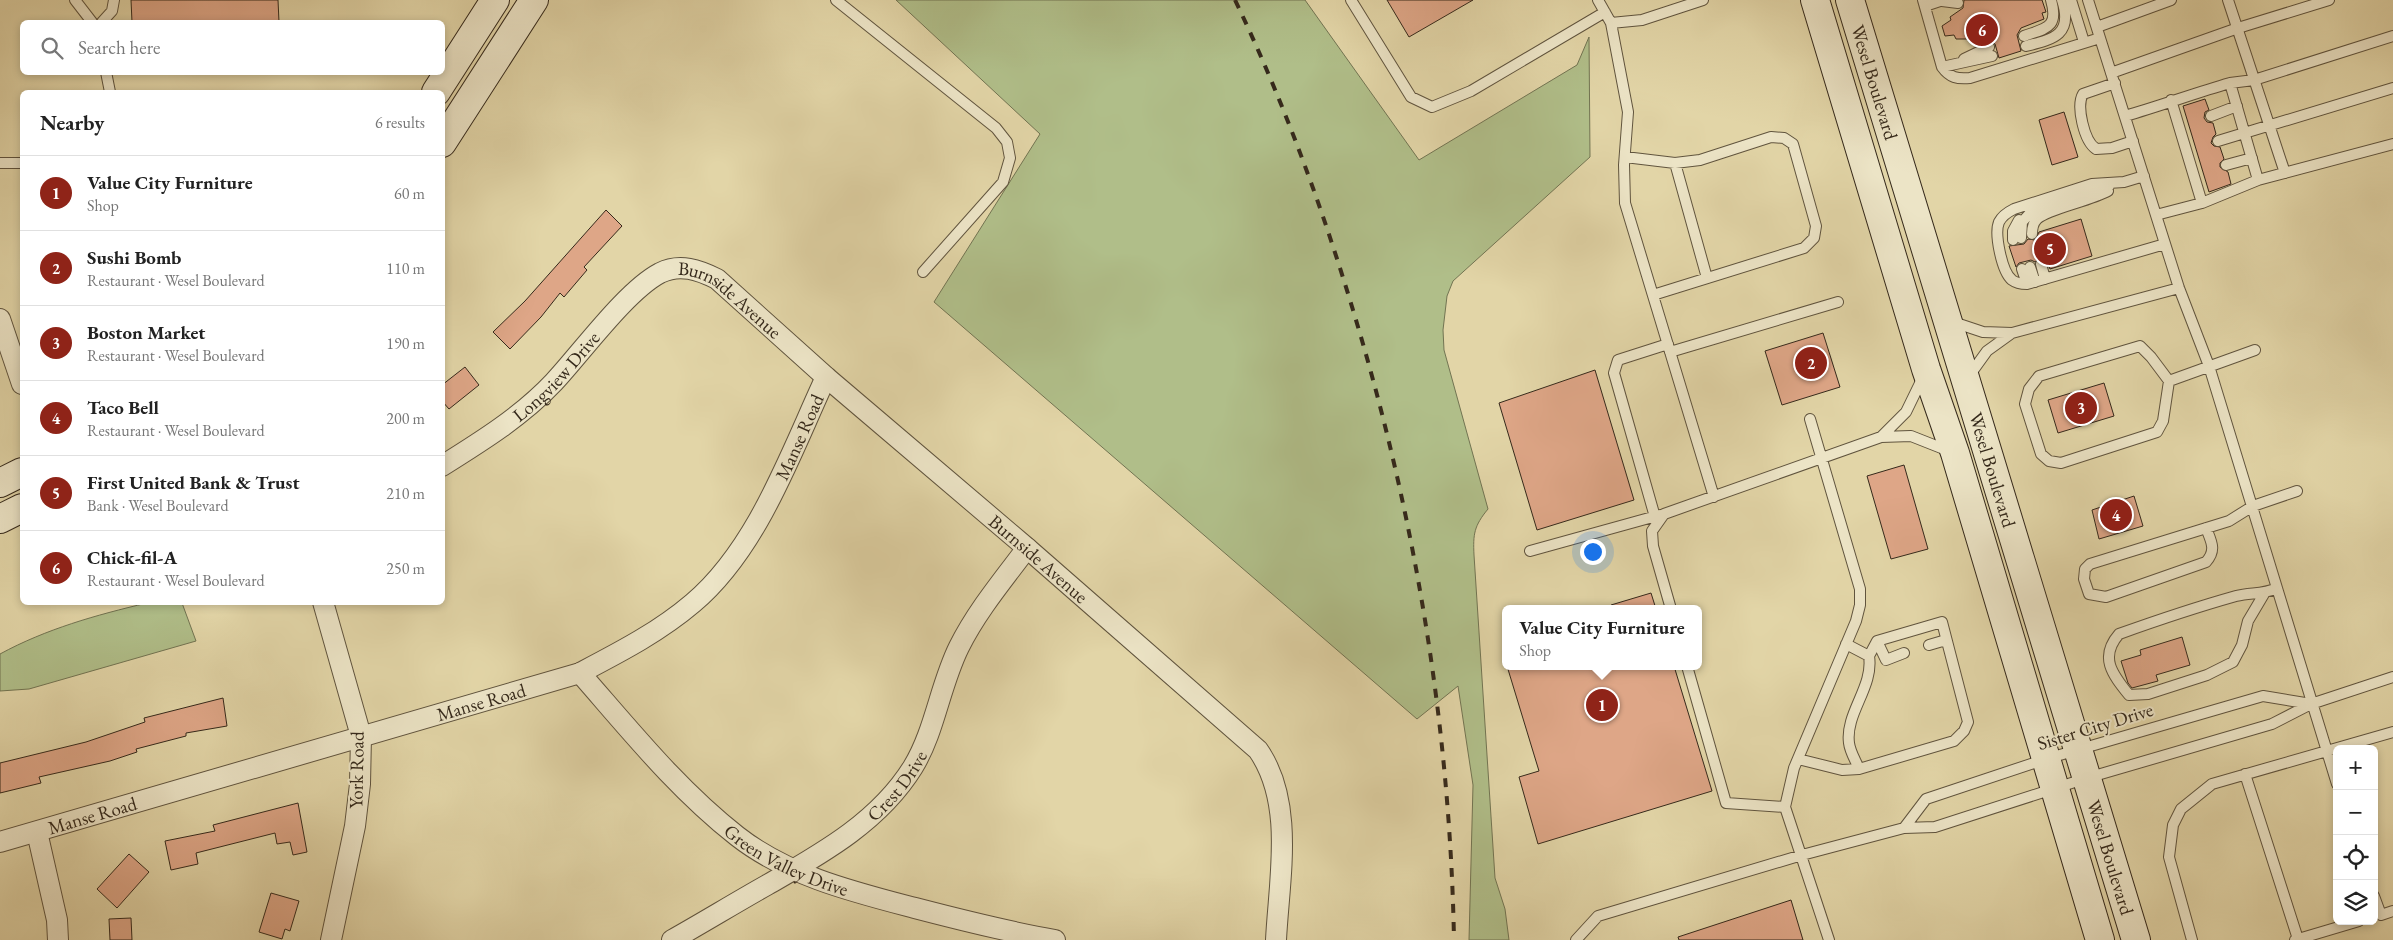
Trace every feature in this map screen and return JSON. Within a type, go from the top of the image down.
[{"type":"main road","points":[[437,90],[495,0]]},
{"type":"main road","points":[[445,138],[534,0]]},
{"type":"main road","name":"Wesel Boulevard","points":[[1815,0],[1926,368],[1955,453],[2100,940]]},
{"type":"main road","name":"Wesel Boulevard","points":[[1850,0],[2136,940]]},
{"type":"main road","points":[[0,483],[20,473]]},
{"type":"main road","points":[[0,519],[20,509]]},
{"type":"street","name":"Burnside Avenue","points":[[660,273],[678,267],[699,270],[717,279],[826,376],[1238,730],[1258,750],[1270,768],[1276,788],[1282,832],[1276,940]]},
{"type":"street","name":"Longview Drive","points":[[445,464],[526,409],[553,383],[636,291],[660,273]]},
{"type":"street","points":[[0,319],[20,378]]},
{"type":"street","name":"Manse Road","points":[[0,842],[580,673],[650,636],[694,603],[727,570],[750,535],[769,499],[826,376]]},
{"type":"street","name":"Crest Drive","points":[[672,940],[839,842],[869,818],[896,792],[914,766],[959,648],[976,616],[1027,548]]},
{"type":"street","name":"York Road","points":[[324,605],[361,736],[360,784],[355,826],[332,940]]},
{"type":"street","name":"Green Valley Drive","points":[[580,673],[661,766],[700,804],[739,837],[794,870],[874,898],[950,918],[1055,940]]},
{"type":"street","points":[[37,832],[57,920],[58,940]]},
{"type":"lane","points":[[75,0],[90,20]]},
{"type":"lane","points":[[104,20],[112,11],[114,0]]},
{"type":"lane","points":[[836,0],[996,128],[1007,142],[1010,158],[1003,182],[923,272]]},
{"type":"lane","points":[[1351,0],[1412,97],[1432,107],[1471,91],[1605,12]]},
{"type":"lane","points":[[1598,0],[1611,23],[1628,112],[1625,157],[1625,203],[1714,497]]},
{"type":"lane","points":[[1611,23],[1642,20],[1703,0]]},
{"type":"lane","points":[[1958,3],[1942,0],[1924,3],[1942,67],[1948,76],[1958,79],[1970,78],[2100,38]]},
{"type":"lane","points":[[2051,0],[2055,13],[2053,21],[2049,27],[2025,41],[2053,39],[2060,33],[2066,23],[2066,14],[2062,0]]},
{"type":"lane","points":[[2071,0],[2084,42]]},
{"type":"lane","points":[[2088,0],[2179,288],[2209,366],[2333,772]]},
{"type":"lane","points":[[2097,27],[2171,0]]},
{"type":"lane","points":[[2228,0],[2285,173]]},
{"type":"lane","points":[[2111,73],[2238,28],[2329,0]]},
{"type":"lane","points":[[2125,116],[2230,83],[2254,80],[2393,36]]},
{"type":"lane","points":[[1942,67],[1991,51]]},
{"type":"lane","points":[[107,75],[110,90]]},
{"type":"lane","points":[[2114,83],[2083,94],[2079,103],[2082,120],[2091,145],[2099,150],[2133,141]]},
{"type":"lane","points":[[2230,83],[2258,180]]},
{"type":"lane","points":[[2218,141],[2393,88]]},
{"type":"lane","points":[[2171,100],[2183,125],[2199,175],[2202,203]]},
{"type":"lane","points":[[2211,116],[2237,106]]},
{"type":"lane","points":[[1625,157],[1675,163],[1700,160],[1771,137],[1784,138],[1793,144],[1816,226],[1814,238],[1804,248],[1653,295]]},
{"type":"lane","points":[[2156,215],[2202,203],[2258,180],[2393,144]]},
{"type":"lane","points":[[2226,165],[2252,158]]},
{"type":"lane","points":[[0,164],[20,163]]},
{"type":"lane","points":[[1675,163],[1707,278]]},
{"type":"lane","points":[[2017,239],[2022,222],[2032,211],[2144,176]]},
{"type":"lane","points":[[2032,234],[2034,222],[2043,215],[2096,198],[2124,182]]},
{"type":"lane","points":[[2124,182],[2092,184],[2014,209],[2006,214],[2000,221],[1996,237],[2008,274],[2017,283],[2036,282],[2165,244]]},
{"type":"lane","points":[[2036,282],[2040,264]]},
{"type":"lane","points":[[2026,268],[2036,282]]},
{"type":"lane","points":[[1946,320],[1983,332],[2012,333],[2179,288]]},
{"type":"lane","points":[[1670,605],[1652,532],[1659,516],[1614,373],[1618,360],[1838,302]]},
{"type":"lane","points":[[1966,380],[1987,351],[2012,333]]},
{"type":"lane","points":[[2140,346],[2152,357],[2169,381],[2163,421],[2157,432],[2061,463],[2049,461],[2041,454],[2026,404],[2029,389],[2039,376],[2140,346]]},
{"type":"lane","points":[[2169,381],[2255,350]]},
{"type":"lane","points":[[1881,437],[1906,412],[1926,368]]},
{"type":"lane","points":[[1810,419],[1860,588],[1860,604],[1846,644],[1798,759],[1785,807],[1829,940]]},
{"type":"lane","points":[[1530,551],[1659,516],[1881,437],[1911,436],[1955,453]]},
{"type":"lane","points":[[2206,528],[2213,548],[2212,556],[2206,562],[2106,597],[2089,594],[2084,579],[2085,570],[2090,564],[2229,520],[2253,506],[2297,491]]},
{"type":"lane","points":[[2264,594],[2248,621],[2242,645],[2233,662],[2207,676],[2148,694],[2130,694],[2116,678],[2108,658],[2110,645],[2119,634],[2243,594],[2264,594],[2277,588]]},
{"type":"lane","points":[[1798,759],[1842,770],[1859,770],[1954,741],[1964,731],[1968,722],[1942,622],[1877,641],[1869,656],[1870,672],[1849,730],[1849,745],[1859,770]]},
{"type":"lane","points":[[1929,645],[1946,640]]},
{"type":"lane","points":[[1877,641],[1886,660],[1904,653]]},
{"type":"lane","points":[[1846,644],[1869,656]]},
{"type":"lane","points":[[1689,670],[1726,803],[1785,807]]},
{"type":"lane","name":"Sister City Drive","points":[[1576,940],[1598,916],[1802,855],[1904,828],[1935,827],[2054,788],[2272,724],[2311,704],[2393,677]]},
{"type":"lane","name":"Sister City Drive","points":[[1904,828],[1926,799],[2046,758],[2263,696],[2311,704]]},
{"type":"lane","points":[[2192,940],[2170,857],[2173,825],[2181,810],[2212,784],[2393,732]]},
{"type":"lane","points":[[2245,774],[2296,940],[2346,925]]},
{"type":"lane","points":[[2378,916],[2393,911]]},
{"type":"green space","points":[[896,0],[1305,0],[1419,160],[1577,65],[1589,37],[1590,157],[1453,281],[1447,296],[1443,330],[1444,350],[1488,509],[1475,530],[1474,555],[1495,878],[1505,909],[1509,940],[1469,940],[1473,785],[1458,686],[1417,719],[934,302],[1040,134]]},
{"type":"green space","points":[[139,605],[183,605],[196,641],[29,689],[0,691],[0,654],[53,630]]},
{"type":"building","points":[[131,0],[278,0],[279,20],[132,20]]},
{"type":"building","points":[[1387,0],[1473,0],[1409,37]]},
{"type":"building","points":[[1964,0],[2042,0],[2046,12],[2042,13],[2044,19],[2021,28],[2017,35],[2021,51],[1999,58],[1995,44],[1988,40],[1986,34],[1968,39],[1956,39],[1954,35],[1945,36],[1942,26],[1951,20],[1950,17],[1963,8]]},
{"type":"building","points":[[2205,99],[2209,110],[2205,112],[2204,118],[2207,122],[2213,123],[2216,134],[2211,143],[2214,146],[2220,147],[2224,159],[2220,163],[2220,167],[2228,172],[2231,184],[2209,192],[2183,106]]},
{"type":"building","points":[[2064,112],[2078,157],[2052,165],[2039,120]]},
{"type":"building","points":[[606,210],[622,226],[584,267],[587,270],[564,297],[560,293],[541,317],[510,349],[493,332],[525,301]]},
{"type":"building","points":[[2081,219],[2092,256],[2050,269],[2046,260],[2042,257],[2035,262],[2031,260],[2019,263],[2016,267],[2009,246],[2024,244],[2028,239],[2035,240],[2039,232]]},
{"type":"building","points":[[1823,333],[1840,387],[1782,405],[1765,351]]},
{"type":"building","points":[[465,367],[479,385],[449,409],[445,404],[445,383]]},
{"type":"building","points":[[1595,370],[1634,500],[1537,530],[1499,403]]},
{"type":"building","points":[[2104,383],[2114,416],[2058,433],[2048,400]]},
{"type":"building","points":[[1904,465],[1928,549],[1891,559],[1867,476]]},
{"type":"building","points":[[2134,496],[2143,526],[2099,539],[2092,510]]},
{"type":"building","points":[[1651,593],[1655,605],[1611,605]]},
{"type":"building","points":[[2182,637],[2190,665],[2156,675],[2158,681],[2132,688],[2128,683],[2121,661],[2141,655],[2140,650]]},
{"type":"building","points":[[1508,670],[1675,670],[1712,791],[1538,844],[1519,777],[1539,771]]},
{"type":"building","points":[[223,698],[227,726],[186,733],[186,736],[136,749],[137,752],[110,761],[39,777],[41,783],[0,793],[0,763],[86,742],[145,722],[144,718]]},
{"type":"building","points":[[298,803],[307,852],[293,855],[290,842],[277,844],[275,833],[196,853],[198,864],[171,870],[165,841],[215,831],[213,825]]},
{"type":"building","points":[[129,854],[149,872],[117,908],[97,889]]},
{"type":"building","points":[[271,893],[299,901],[290,931],[285,929],[282,939],[259,932]]},
{"type":"building","points":[[1791,900],[1803,940],[1679,940],[1678,937]]},
{"type":"building","points":[[131,918],[132,940],[110,940],[109,919]]},
{"type":"railway","points":[[1235,0],[1285,114],[1328,231],[1375,387],[1394,465],[1411,543],[1437,701],[1451,860],[1454,940]]},
{"type":"place","name":"Chick-fil-A","points":[[1982,30]]},
{"type":"place","name":"First United Bank & Trust","points":[[2050,249]]},
{"type":"place","name":"Sushi Bomb","points":[[1811,363]]},
{"type":"place","name":"Boston Market","points":[[2081,408]]},
{"type":"place","name":"Taco Bell","points":[[2116,515]]},
{"type":"place","name":"Value City Furniture","points":[[1602,705]]}]
